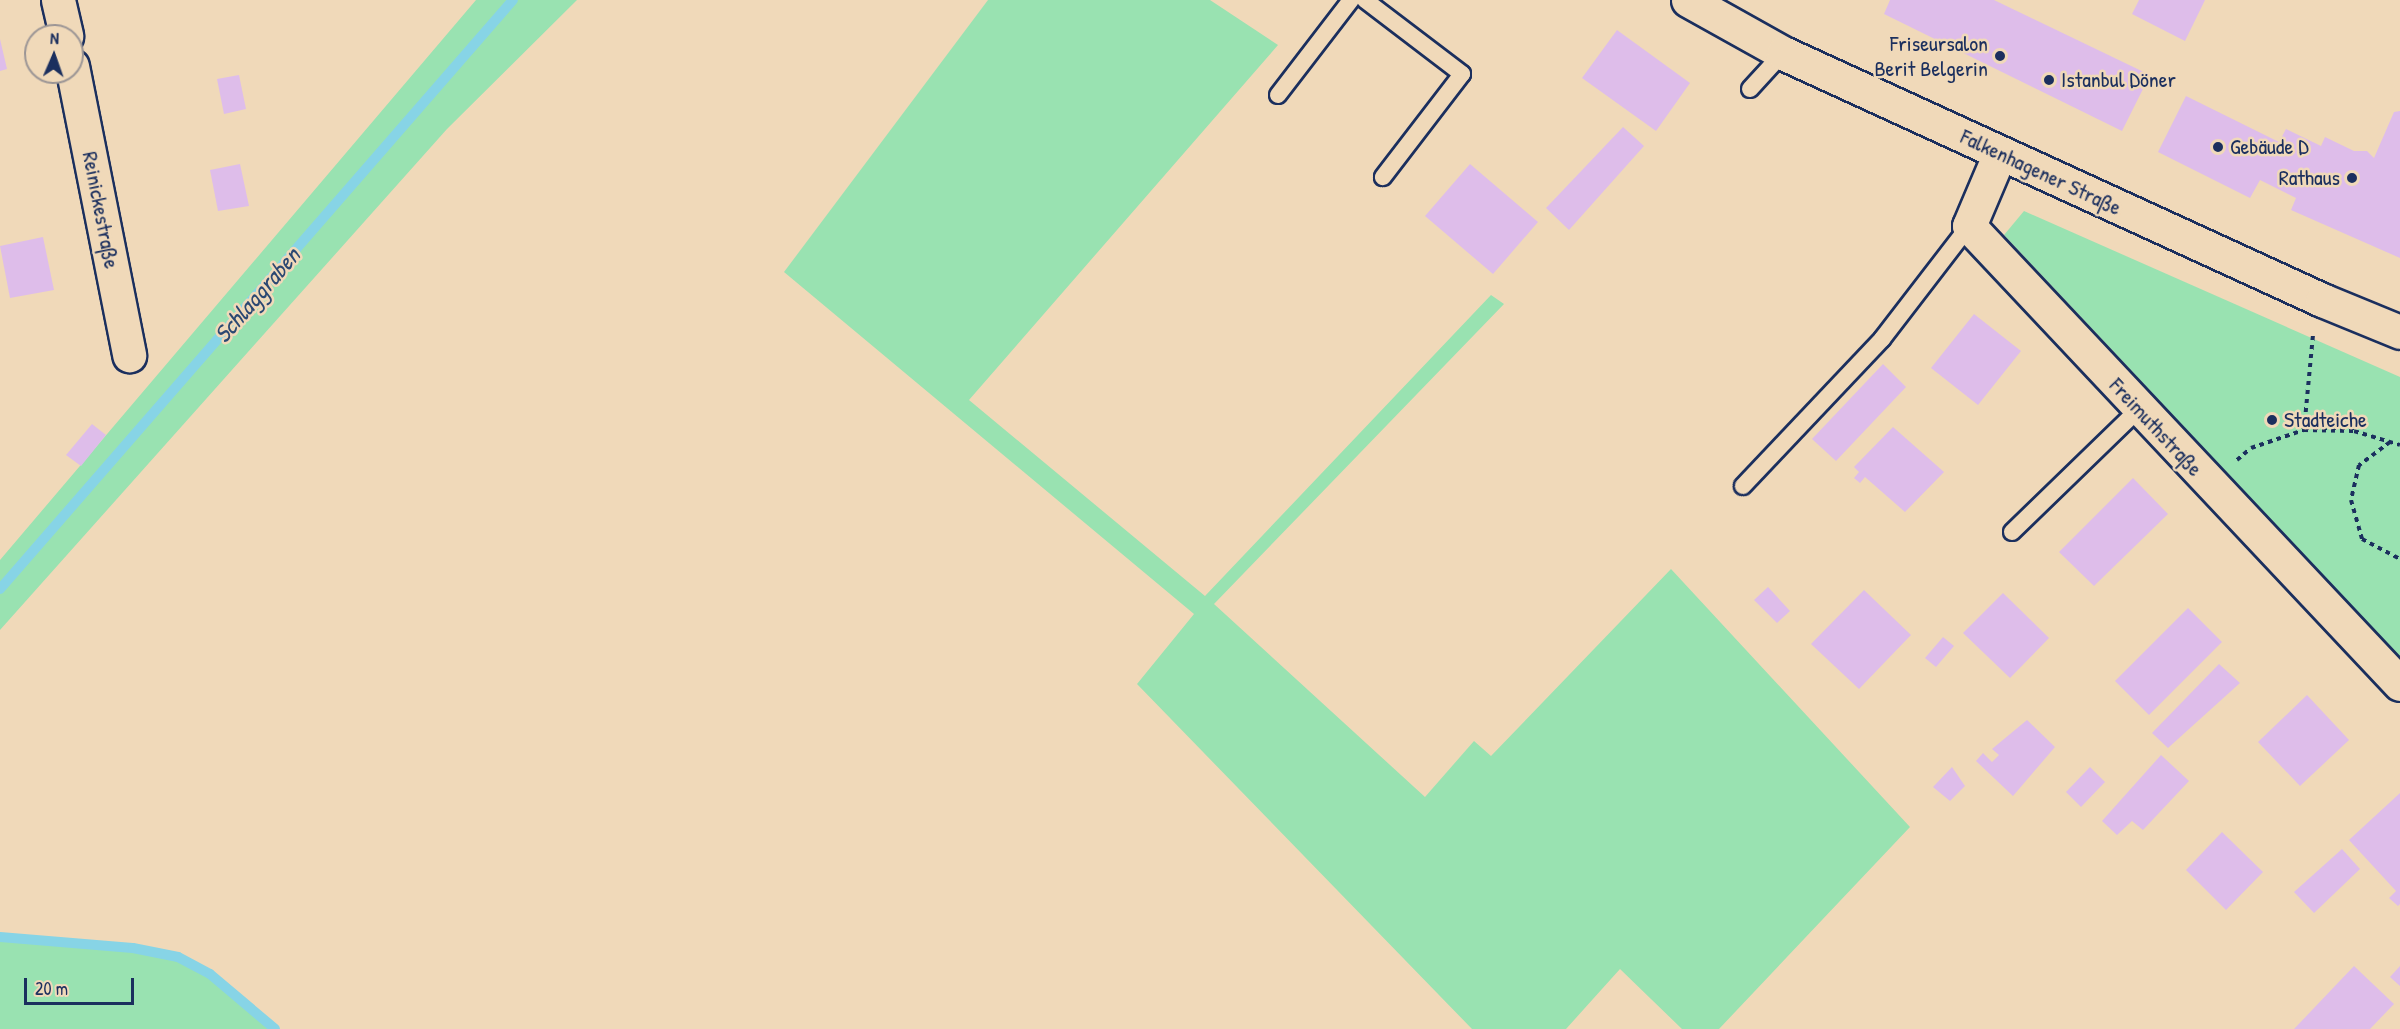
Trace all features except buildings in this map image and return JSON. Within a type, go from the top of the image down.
[{"type":"street","points":[[58,0],[63,24]]},
{"type":"street","name":"Falkenhagener Straße","points":[[1688,0],[1783,53],[2400,332]]},
{"type":"street","name":"Reinickestraße","points":[[76,84],[129,355]]},
{"type":"street","points":[[1969,226],[2000,153]]},
{"type":"street","name":"Freimuthstraße","points":[[1969,226],[2208,483],[2400,684]]},
{"type":"lane","points":[[1278,94],[1351,0]]},
{"type":"lane","points":[[1365,0],[1462,74],[1383,177]]},
{"type":"lane","points":[[1750,89],[1783,53]]},
{"type":"lane","points":[[1743,486],[1882,339],[1969,226]]},
{"type":"lane","points":[[2013,532],[2139,409]]},
{"type":"path","points":[[2304,429],[2314,328]]},
{"type":"path","points":[[2208,483],[2251,448],[2304,429],[2354,431],[2400,445]]},
{"type":"path","points":[[2390,442],[2359,465],[2352,500],[2362,539],[2400,559]]},
{"type":"green space","points":[[476,0],[577,0],[447,129],[0,630],[0,560]]},
{"type":"green space","points":[[988,0],[1210,0],[1278,45],[969,400],[1205,596],[1491,295],[1504,304],[1214,604],[1425,797],[1474,741],[1491,756],[1671,569],[1910,827],[1719,1029],[1682,1029],[1620,969],[1566,1029],[1472,1029],[1137,684],[1194,614],[784,272]]},
{"type":"green space","points":[[2024,211],[2400,377],[2400,657],[2004,235]]},
{"type":"green space","points":[[0,937],[133,948],[178,957],[210,974],[275,1029],[0,1029]]},
{"type":"waterway","name":"Schlaggraben","points":[[0,589],[513,0]]},
{"type":"waterway","points":[[0,937],[133,948],[178,957],[210,974],[275,1029]]},
{"type":"place","name":"Friseursalon Berit Belgerin","points":[[2000,56]]},
{"type":"place","name":"Istanbul Döner","points":[[2049,80]]},
{"type":"place","name":"Gebäude D","points":[[2218,147]]},
{"type":"place","name":"Rathaus","points":[[2352,178]]},
{"type":"place","name":"Stadteiche","points":[[2272,420]]}]
